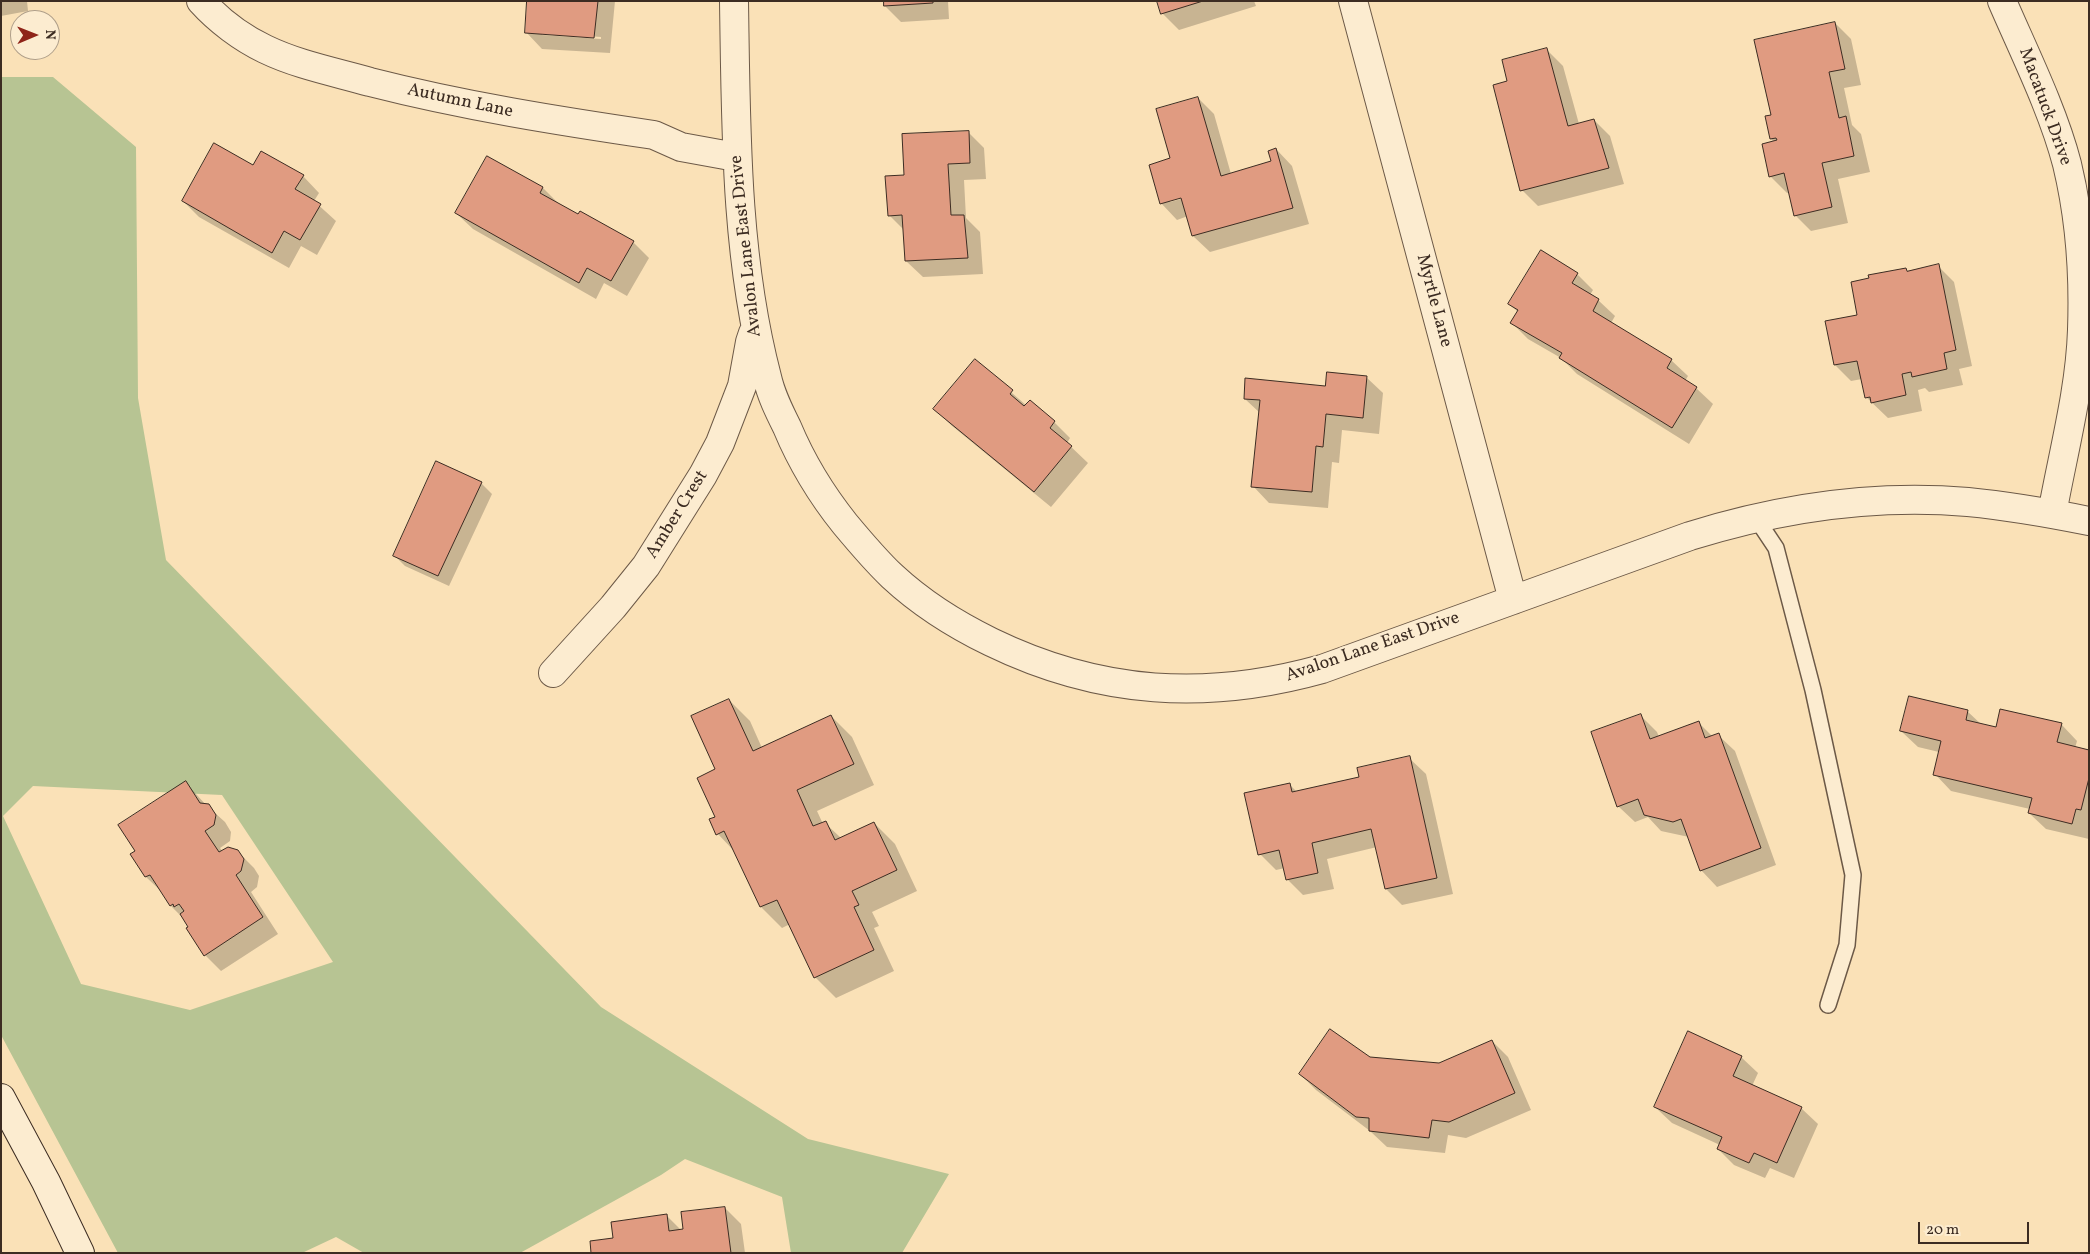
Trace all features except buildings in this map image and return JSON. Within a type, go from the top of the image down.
[{"type":"street","name":"Autumn Lane","points":[[201,1],[235,30],[263,48],[313,67],[482,107],[654,135],[680,147],[736,156]]},
{"type":"street","name":"Avalon Lane East Drive","points":[[734,1],[736,156],[750,296],[755,329],[767,379],[778,411],[792,442],[826,500],[859,540],[893,576],[948,618],[976,635],[1038,663],[1070,674],[1137,687],[1203,689],[1273,682],[1322,669],[1690,536],[1789,510],[1842,503],[1895,500],[1967,502],[2089,521]]},
{"type":"street","name":"Myrtle Lane","points":[[1353,1],[1513,600]]},
{"type":"street","name":"Macatuck Drive","points":[[2002,1],[2038,83],[2066,163],[2081,246],[2082,331],[2076,381],[2052,514]]},
{"type":"street","name":"Amber Crest","points":[[553,673],[613,607],[646,566],[704,475],[720,443],[742,386],[750,342],[755,329]]},
{"type":"street","points":[[1,1098],[46,1182],[80,1253]]},
{"type":"lane","points":[[1756,518],[1776,548],[1812,690],[1853,875],[1847,945],[1828,1005]]},
{"type":"green space","points":[[1,77],[53,77],[136,147],[138,398],[166,560],[601,1007],[808,1139],[949,1174],[902,1253],[791,1253],[782,1197],[685,1159],[661,1175],[520,1253],[364,1253],[336,1237],[302,1253],[118,1253],[1,1035]],"holes":[[[33,786],[222,795],[333,962],[190,1010],[81,984],[3,816]]]}]
